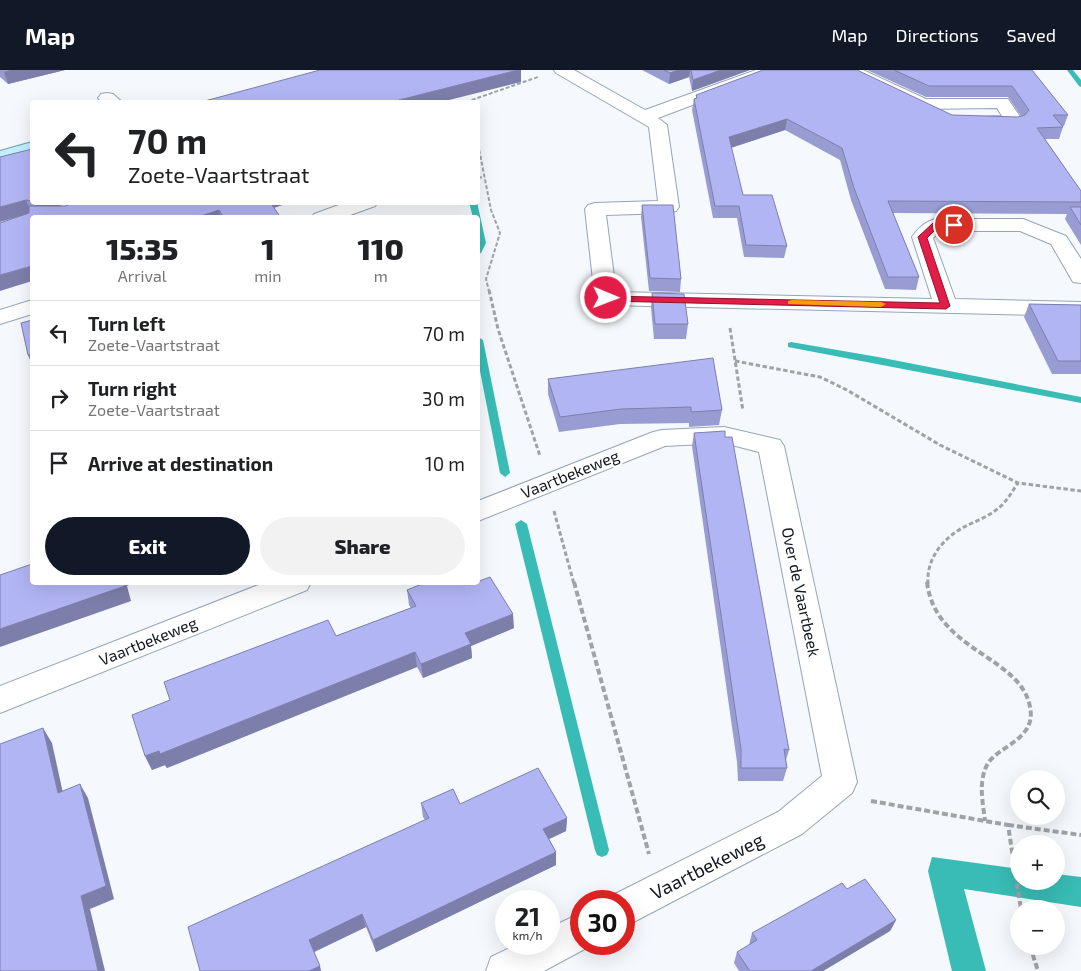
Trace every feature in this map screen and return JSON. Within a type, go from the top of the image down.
[{"type":"main road","points":[[0,157],[30,149]]},
{"type":"street","points":[[562,70],[658,125],[669,207],[595,209],[606,298],[1081,309]]},
{"type":"street","points":[[643,117],[747,73],[771,70]]},
{"type":"street","points":[[849,70],[923,104],[961,121],[1014,121],[1002,103],[923,104]]},
{"type":"street","points":[[329,215],[359,205]]},
{"type":"street","points":[[946,306],[922,237],[936,225],[1023,226],[1059,240],[1081,277]]},
{"type":"street","points":[[0,317],[30,308]]},
{"type":"street","name":"Over de Vaartbeek","points":[[662,438],[724,435],[770,446],[840,782],[790,823]]},
{"type":"street","name":"Vaartbekeweg","points":[[480,510],[662,438]]},
{"type":"street","name":"Vaartbekeweg","points":[[0,700],[289,585]]},
{"type":"street","name":"Vaartbekeweg","points":[[635,903],[790,823]]},
{"type":"street","points":[[505,971],[570,937]]},
{"type":"path","points":[[472,100],[562,70]]},
{"type":"path","points":[[480,157],[491,210],[500,233],[486,279],[498,329],[548,483],[658,891]]},
{"type":"path","points":[[726,301],[748,441]]},
{"type":"path","points":[[736,361],[820,377],[847,390],[924,436],[1018,483],[1081,491]]},
{"type":"path","points":[[985,821],[982,777],[987,764],[999,753],[1013,745],[1025,730],[1031,716],[1030,704],[1021,688],[1007,671],[955,634],[938,614],[928,594],[927,571],[934,553],[948,538],[960,529],[980,520],[1000,507],[1018,483]]},
{"type":"path","points":[[826,793],[1008,825],[1081,835]]},
{"type":"path","points":[[1008,825],[1020,900]]},
{"type":"path","points":[[1033,955],[1038,971]]},
{"type":"water","points":[[932,857],[1010,868],[1010,890],[1065,890],[1065,875],[1081,877],[1081,907],[1065,905],[1065,900],[1036,900],[964,889],[986,971],[952,971],[928,871]]},
{"type":"building","points":[[320,70],[518,70],[399,100],[208,100]]},
{"type":"building","points":[[664,70],[679,70],[670,73]]},
{"type":"building","points":[[691,70],[721,70],[693,80]]},
{"type":"building","points":[[763,70],[857,70],[952,115],[1018,117],[1025,115],[1029,110],[1012,86],[929,86],[894,70],[1032,70],[1068,115],[1053,115],[1063,127],[1037,128],[1081,191],[1081,202],[888,201],[919,277],[888,277],[854,188],[842,148],[787,119],[729,137],[743,195],[772,195],[787,246],[746,245],[739,206],[715,206],[694,99],[697,98],[696,95]]},
{"type":"building","points":[[30,150],[30,201],[0,207],[0,157]]},
{"type":"building","points":[[272,205],[279,215],[222,215],[219,210],[204,215],[30,215],[30,267],[0,275],[0,223],[29,213],[29,206]]},
{"type":"building","points":[[642,205],[673,205],[681,279],[650,278]]},
{"type":"building","points":[[1070,207],[1081,207],[1081,225]]},
{"type":"building","points":[[652,293],[684,294],[688,324],[655,324]]},
{"type":"building","points":[[1029,304],[1081,305],[1081,361],[1058,361]]},
{"type":"building","points":[[30,321],[30,354],[28,355],[21,323]]},
{"type":"building","points":[[713,358],[722,410],[691,412],[691,407],[621,409],[560,417],[548,379]]},
{"type":"building","points":[[725,431],[725,437],[732,437],[789,750],[784,749],[787,768],[741,768],[741,749],[694,433]]},
{"type":"building","points":[[30,565],[30,585],[125,586],[0,629],[0,575]]},
{"type":"building","points":[[490,577],[513,614],[465,633],[471,644],[421,664],[415,652],[160,754],[159,751],[145,756],[132,715],[170,700],[164,682],[328,620],[336,636],[416,606],[407,590],[420,585],[480,585],[480,581]]},
{"type":"building","points":[[43,728],[58,793],[80,784],[106,886],[81,896],[98,971],[0,971],[0,744]]},
{"type":"building","points":[[538,768],[567,818],[543,829],[556,852],[373,940],[362,914],[309,940],[320,966],[309,971],[200,971],[188,927],[429,818],[421,803],[453,789],[460,804]]},
{"type":"building","points":[[865,879],[896,920],[811,971],[750,971],[737,952],[757,940],[752,933],[842,883],[847,889]]},
{"type":"waterway","points":[[1070,70],[1081,85]]},
{"type":"waterway","points":[[474,205],[476,215]]},
{"type":"waterway","points":[[480,232],[482,243],[480,247]]},
{"type":"waterway","points":[[791,345],[1081,400]]},
{"type":"waterway","points":[[480,350],[505,473]]},
{"type":"waterway","points":[[521,524],[602,850]]},
{"type":"slow traffic","points":[[792,302],[881,304]]},
{"type":"route","points":[[606,298],[946,306],[922,237],[936,225],[954,225]]}]
